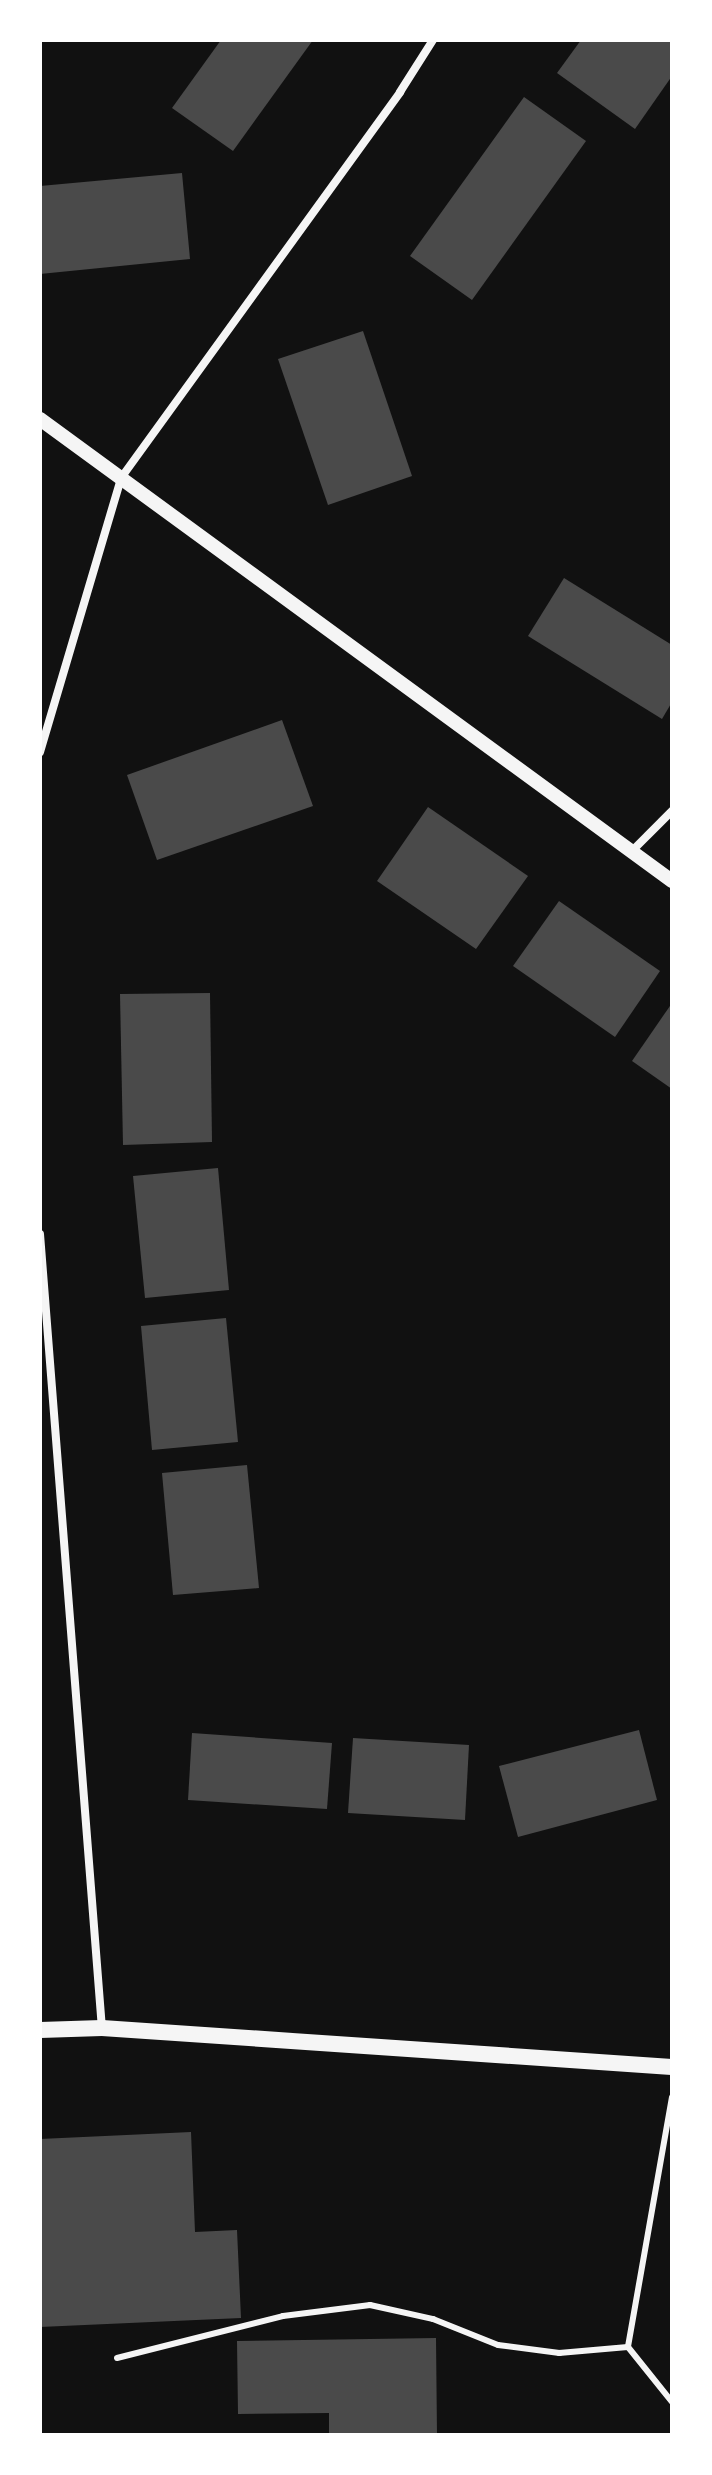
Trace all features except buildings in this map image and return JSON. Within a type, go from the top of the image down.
[{"type":"main road","points":[[40,2030],[102,2028],[672,2067]]},
{"type":"street","points":[[40,752],[121,478],[400,92],[433,40]]},
{"type":"street","points":[[40,419],[672,881]]},
{"type":"street","points":[[632,851],[672,811]]},
{"type":"street","points":[[40,1234],[102,2028]]},
{"type":"lane","points":[[672,2097],[628,2347],[672,2402]]},
{"type":"lane","points":[[117,2358],[283,2316],[370,2305],[433,2319],[498,2345],[559,2353],[628,2347]]}]
